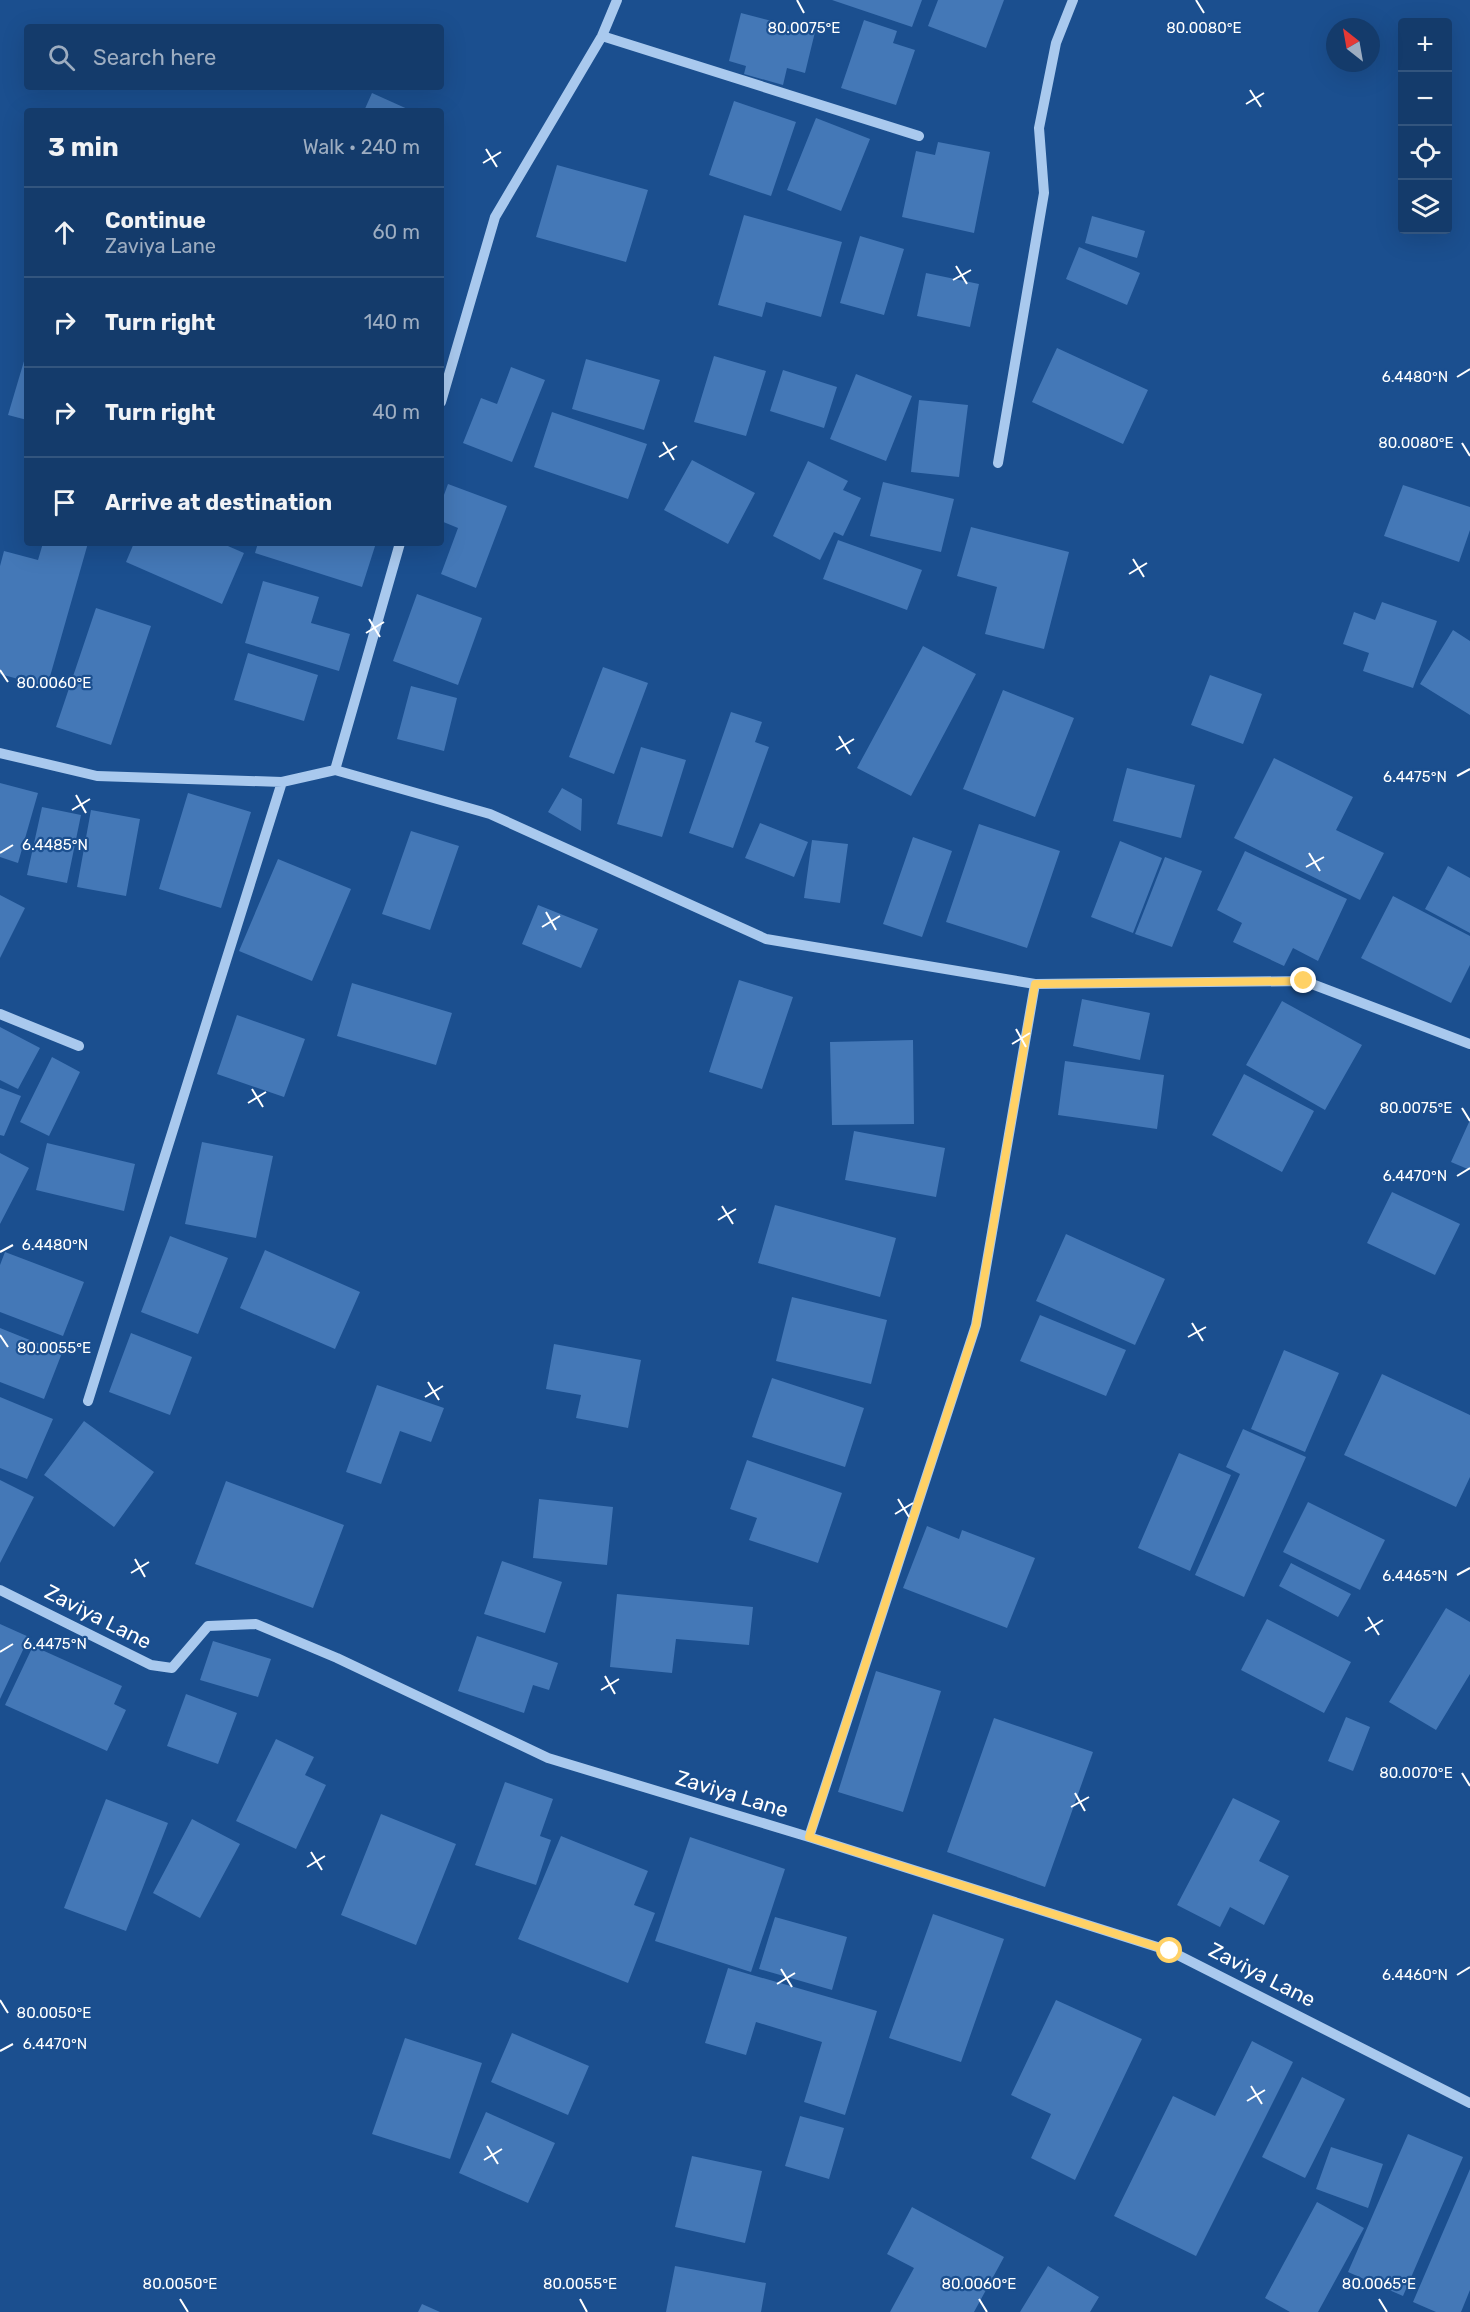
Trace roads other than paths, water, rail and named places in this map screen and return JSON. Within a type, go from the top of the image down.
[{"type":"street","points":[[444,392],[495,217],[602,36],[617,0]]},
{"type":"street","points":[[998,463],[1044,193],[1039,128],[1056,43],[1073,0]]},
{"type":"street","points":[[602,36],[919,136]]},
{"type":"street","points":[[334,770],[399,546]]},
{"type":"street","points":[[0,753],[97,776],[282,782],[334,770],[490,814],[766,939],[1035,984],[1304,981],[1470,1044]]},
{"type":"street","points":[[88,1401],[282,782]]},
{"type":"street","points":[[809,1837],[976,1325],[1035,984]]},
{"type":"street","points":[[0,1014],[79,1046]]},
{"type":"street","name":"Zaviya Lane","points":[[0,1590],[151,1665],[172,1668],[208,1626],[256,1624],[337,1658],[548,1758],[809,1837],[1170,1951],[1470,2103]]}]
